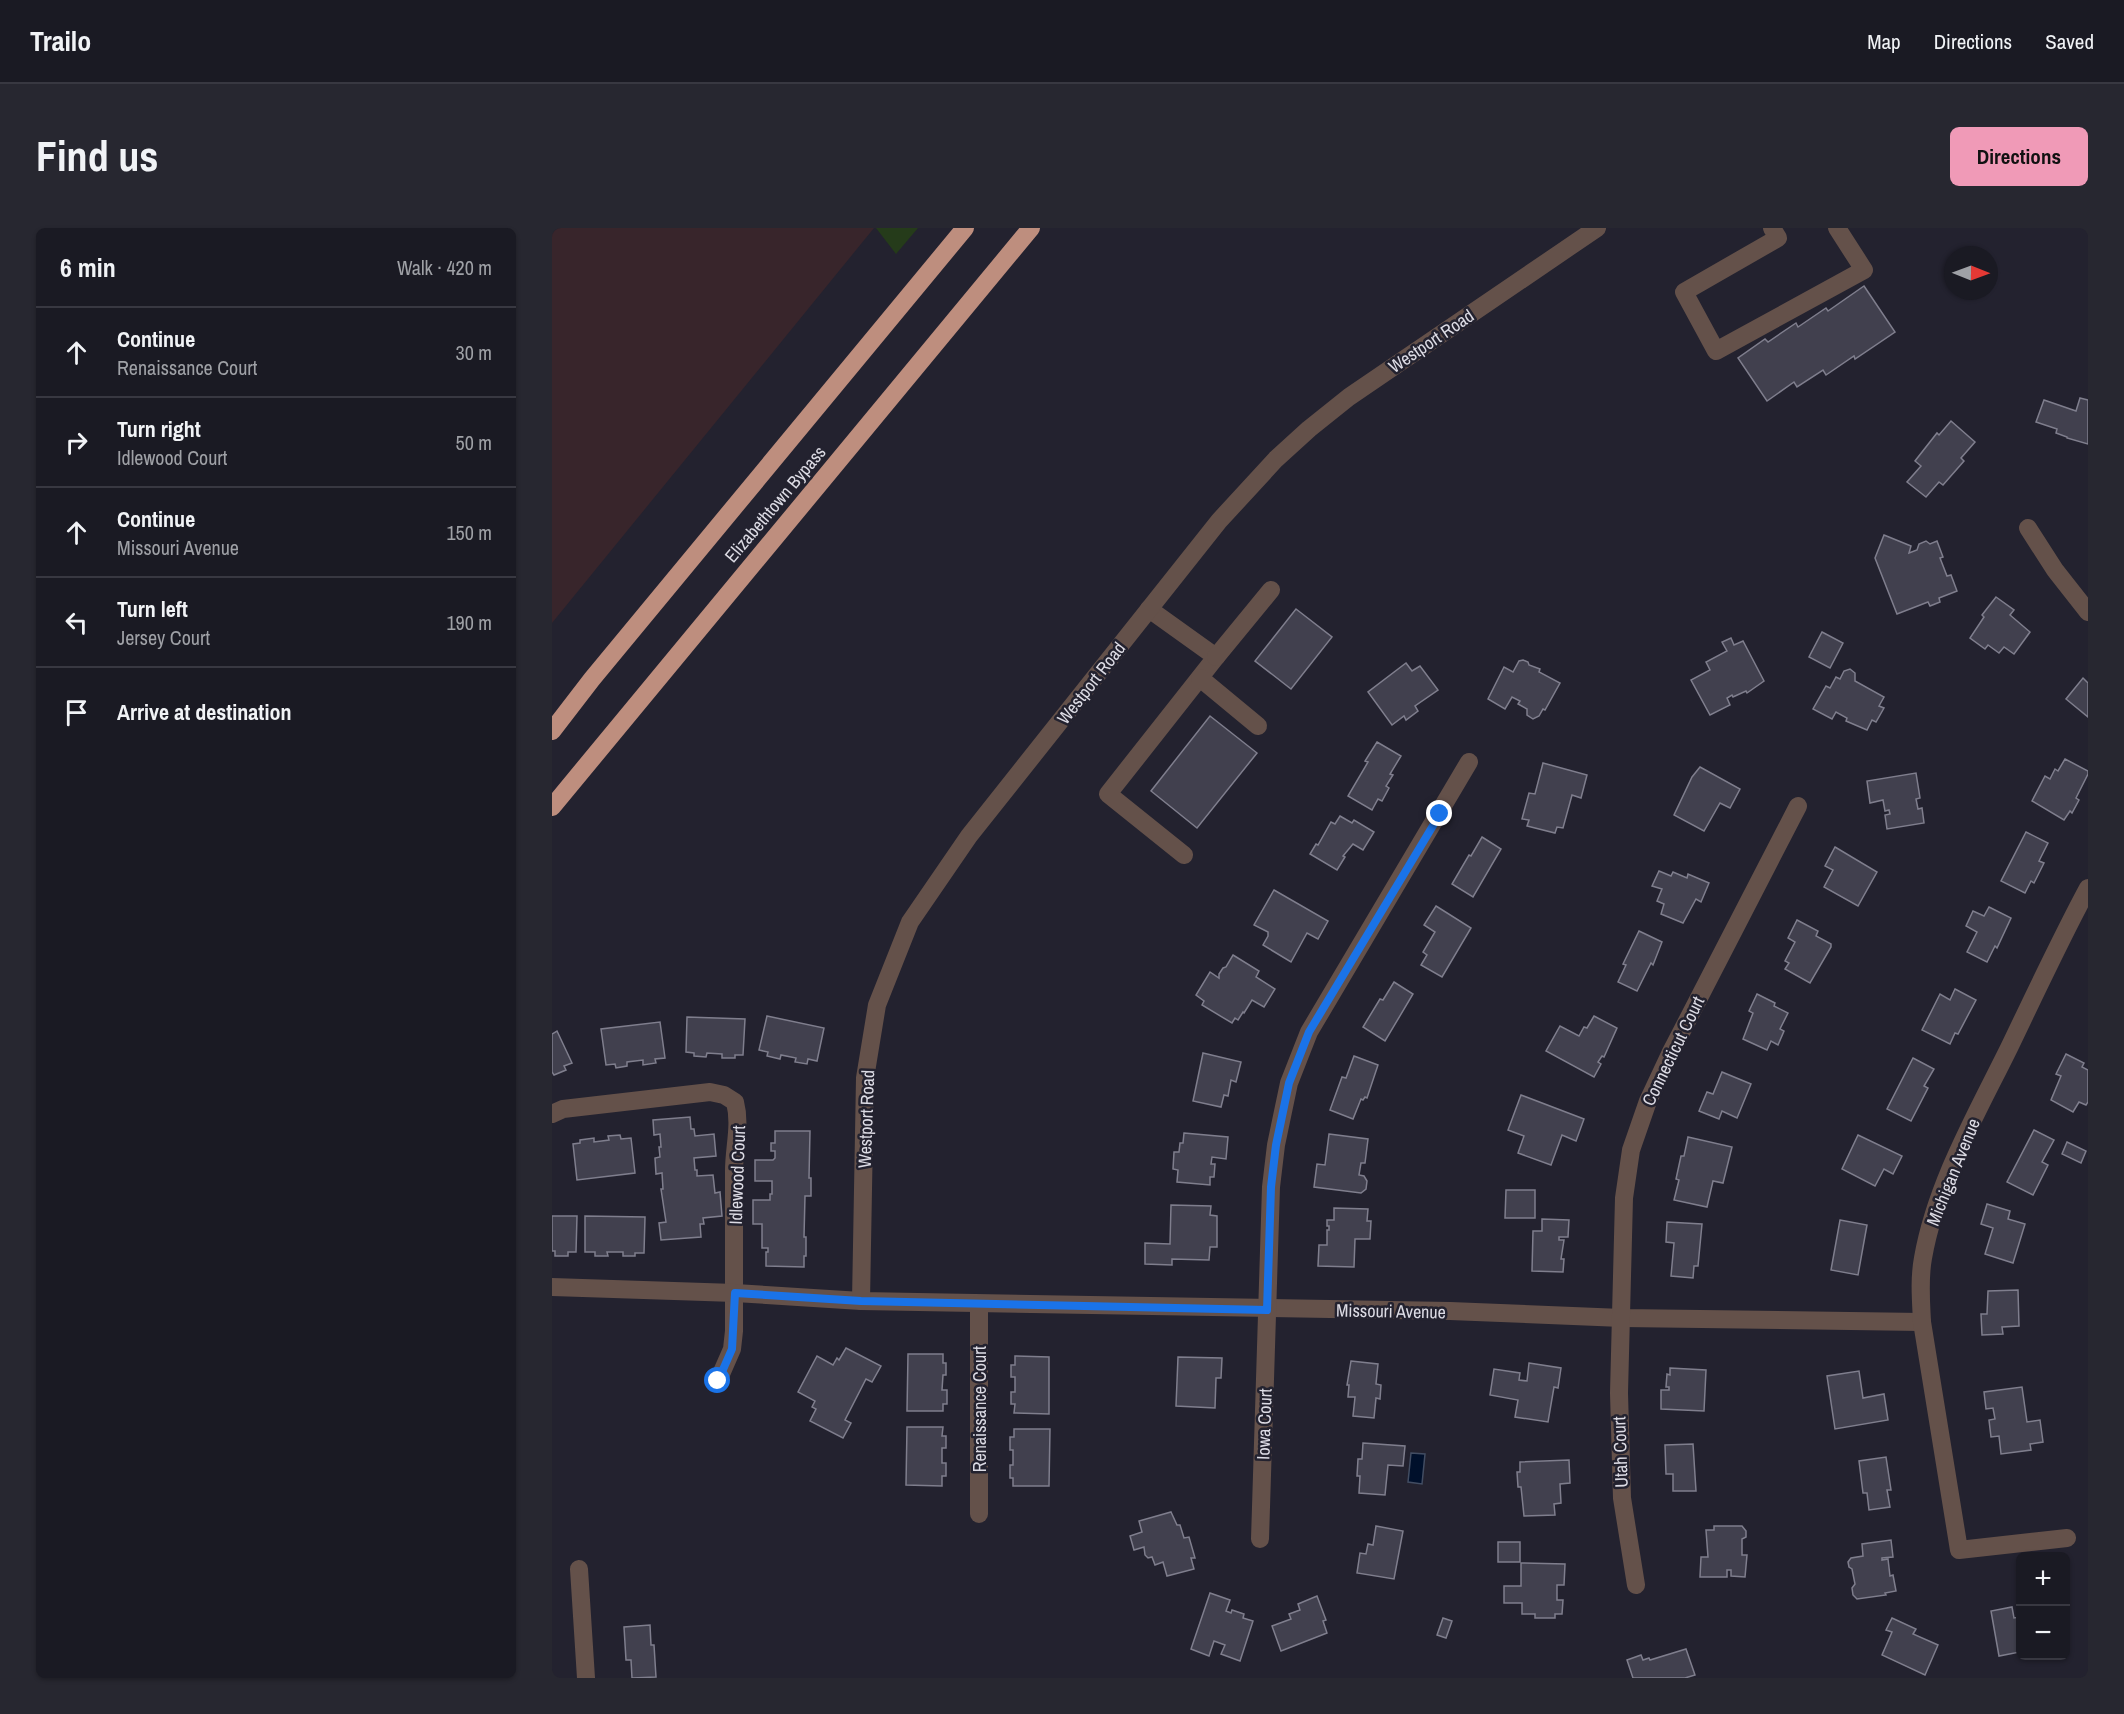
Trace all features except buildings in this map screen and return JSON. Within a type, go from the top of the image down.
[{"type":"highway","name":"Elizabethtown Bypass","points":[[552,731],[592,679],[965,228]]},
{"type":"highway","name":"Elizabethtown Bypass","points":[[552,807],[1031,228]]},
{"type":"street","name":"Westport Road","points":[[861,1301],[866,1078],[877,1005],[910,922],[969,837],[1149,609],[1219,521],[1276,459],[1349,397],[1597,228]]},
{"type":"street","points":[[1772,228],[1778,238],[1684,292],[1716,351],[1864,270],[1837,228]]},
{"type":"street","points":[[2028,528],[2055,570],[2088,612]]},
{"type":"street","points":[[1184,855],[1108,794],[1271,590]]},
{"type":"street","points":[[1149,609],[1216,657]]},
{"type":"street","points":[[1200,678],[1258,726]]},
{"type":"street","name":"Iowa Court","points":[[1260,1539],[1271,1187],[1276,1145],[1289,1083],[1309,1032],[1469,762]]},
{"type":"street","name":"Connecticut Court","points":[[1622,1318],[1624,1198],[1631,1150],[1638,1126],[1670,1054],[1798,806]]},
{"type":"street","name":"Michigan Avenue","points":[[2067,1538],[1959,1550],[1922,1322],[1920,1293],[1923,1259],[1936,1205],[1968,1130],[2088,888]]},
{"type":"street","name":"Idlewood Court","points":[[552,1114],[563,1108],[710,1092],[724,1095],[735,1102],[739,1116],[734,1171],[735,1293]]},
{"type":"street","points":[[552,1287],[735,1293],[861,1301]]},
{"type":"street","points":[[718,1381],[732,1349],[735,1293]]},
{"type":"street","name":"Missouri Avenue","points":[[861,1301],[1267,1310],[1450,1311],[1622,1318],[1922,1322]]},
{"type":"street","name":"Renaissance Court","points":[[979,1304],[979,1514]]},
{"type":"street","name":"Utah Court","points":[[1622,1318],[1619,1393],[1620,1470],[1626,1528],[1636,1585]]},
{"type":"street","points":[[579,1569],[586,1678]]},
{"type":"shaded area","points":[[552,228],[874,228],[552,623]]},
{"type":"green space","points":[[876,228],[918,228],[896,254]]},
{"type":"water","points":[[1411,1453],[1425,1454],[1422,1484],[1408,1482]]},
{"type":"route","points":[[718,1381],[732,1349],[735,1293],[861,1301],[1267,1310],[1271,1187],[1276,1145],[1289,1083],[1309,1032],[1440,814]]}]
